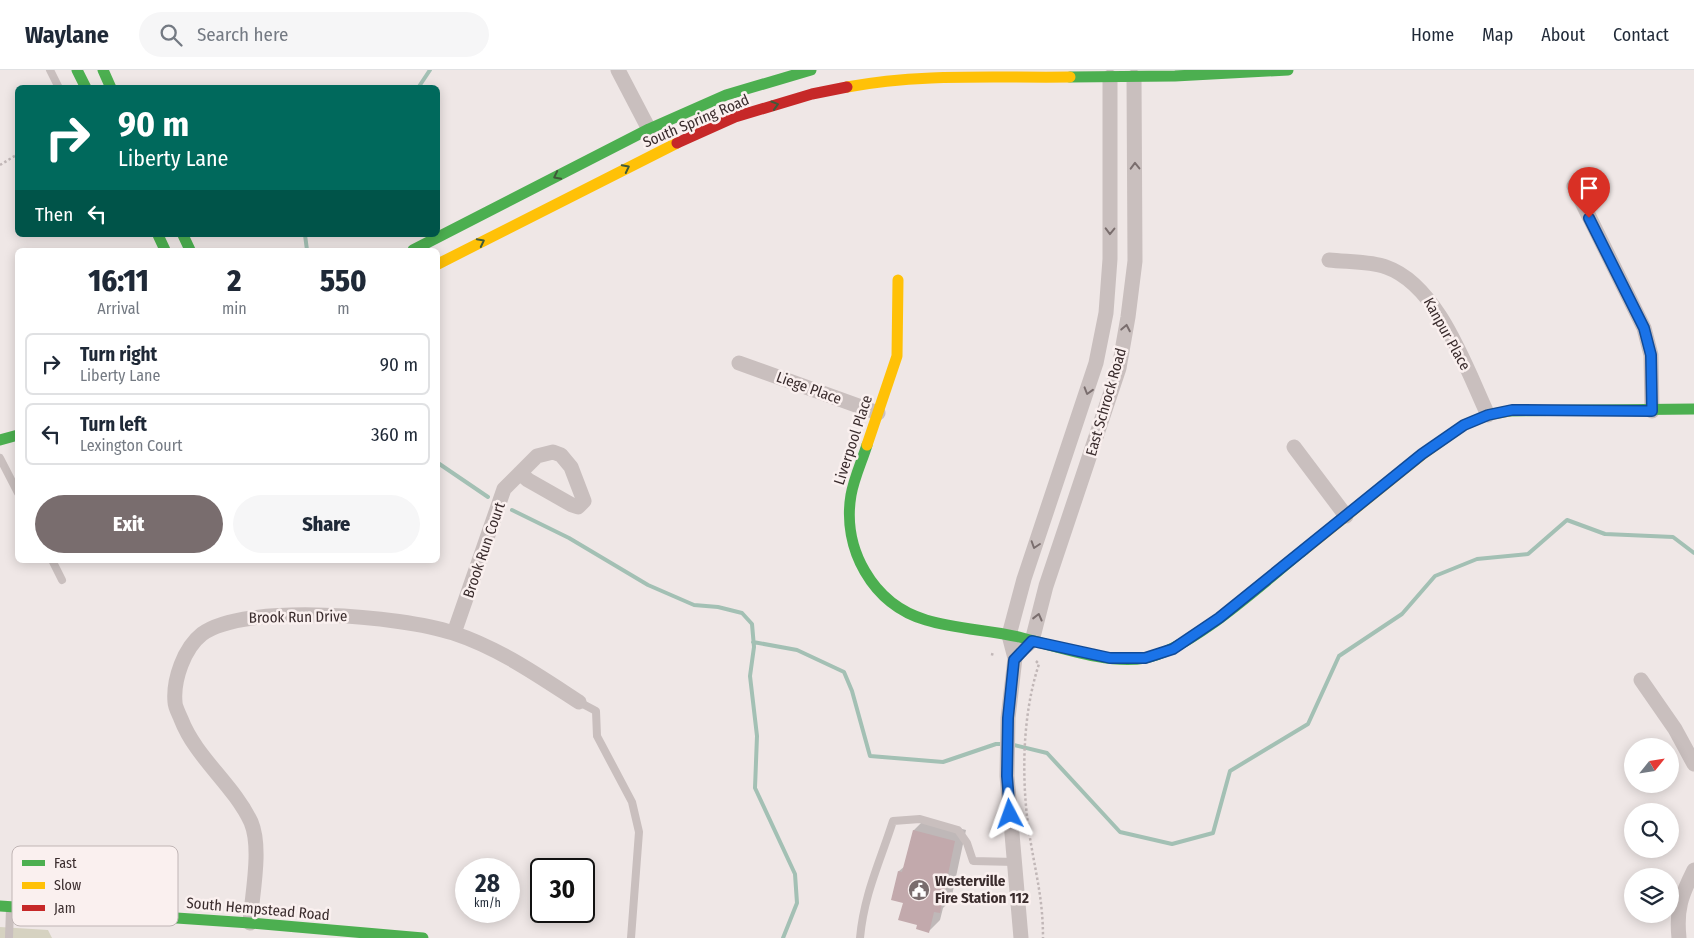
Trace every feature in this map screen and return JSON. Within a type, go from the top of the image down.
[{"type":"street","points":[[78,70],[85,85]]},
{"type":"street","points":[[103,70],[110,85]]},
{"type":"street","points":[[618,70],[660,151]]},
{"type":"street","points":[[808,70],[812,94]]},
{"type":"street","name":"South Spring Road","points":[[440,236],[649,129],[726,95],[808,70]]},
{"type":"street","name":"South Spring Road","points":[[440,263],[660,151],[735,117],[812,94],[868,83],[944,78],[1288,70]]},
{"type":"street","name":"East Schrock Road","points":[[1021,938],[1007,776],[1008,718],[1015,658],[1009,635],[1024,579],[1096,363],[1106,313],[1110,259],[1110,74]]},
{"type":"street","name":"East Schrock Road","points":[[1032,641],[1048,577],[1118,368],[1128,317],[1135,261],[1134,74]]},
{"type":"street","points":[[1574,186],[1644,328],[1651,355],[1652,411]]},
{"type":"street","name":"South Spring Road","points":[[417,248],[438,237]]},
{"type":"street","name":"Kanpur Place","points":[[1329,260],[1384,266],[1399,272],[1413,282],[1435,308],[1488,415]]},
{"type":"street","name":"Liverpool Place","points":[[898,280],[897,356],[851,494],[849,521],[853,548],[864,571],[890,602],[908,613],[926,620],[1009,635],[1110,658],[1145,658],[1173,649],[1219,618],[1457,430],[1488,415],[1512,410],[1652,411],[1694,409]]},
{"type":"street","name":"Liege Place","points":[[740,363],[878,413]]},
{"type":"street","points":[[1,438],[15,436]]},
{"type":"street","points":[[1294,447],[1346,516]]},
{"type":"street","name":"Brook Run Court","points":[[454,633],[504,489],[520,472]]},
{"type":"street","name":"Brook Run Drive","points":[[250,923],[256,850],[251,823],[238,800],[188,738],[174,703],[178,666],[201,634],[237,619],[337,615],[403,620],[454,633],[516,661],[579,702]]},
{"type":"street","points":[[1015,658],[1032,641]]},
{"type":"street","points":[[1641,680],[1675,729],[1694,764]]},
{"type":"street","points":[[1679,938],[1676,916],[1680,900],[1694,870]]},
{"type":"street","name":"South Hempstead Road","points":[[178,918],[423,938]]},
{"type":"lane","points":[[50,70],[58,85]]},
{"type":"lane","points":[[0,458],[15,486]]},
{"type":"lane","points":[[54,563],[62,580]]},
{"type":"lane","points":[[579,702],[596,711],[597,736],[632,802],[636,817],[639,832],[638,859],[631,938]]},
{"type":"lane","points":[[860,938],[868,887],[893,821],[920,819],[958,830],[967,843],[973,860],[1015,862]]},
{"type":"lane","points":[[5,906],[9,938]]},
{"type":"path","points":[[0,165],[15,156]]},
{"type":"path","points":[[991,654],[995,655]]},
{"type":"path","points":[[1038,662],[1029,702],[1026,728],[1025,782],[1031,843],[1040,886],[1043,938]]},
{"type":"shaded area","points":[[0,927],[48,930],[52,938],[0,938]]},
{"type":"building","name":"Westerville Fire Station 112","points":[[913,830],[955,841],[940,913],[934,912],[929,933],[916,929],[917,925],[898,920],[903,903],[891,900],[898,871],[902,872]]},
{"type":"waterway","points":[[420,85],[430,70]]},
{"type":"waterway","points":[[305,237],[307,248]]},
{"type":"waterway","points":[[440,464],[488,497]]},
{"type":"waterway","points":[[512,510],[569,538],[648,585],[694,605],[718,607],[742,613],[752,624],[754,647],[750,676],[757,736],[755,788],[795,874],[797,903],[783,938]]},
{"type":"waterway","points":[[1010,744],[1047,753],[1120,832],[1172,844],[1213,833],[1230,771],[1308,724],[1339,656],[1402,614],[1435,576],[1477,559],[1528,554],[1567,520],[1605,534],[1673,537],[1694,553]]},
{"type":"waterway","points":[[753,642],[797,650],[844,672],[852,691],[870,756],[943,762],[996,744],[1003,744]]},
{"type":"traffic: fast","points":[[77,70],[84,85]]},
{"type":"traffic: fast","points":[[103,70],[110,85]]},
{"type":"traffic: fast","points":[[440,236],[649,129],[726,95],[811,70]]},
{"type":"traffic: fast","points":[[1070,77],[1175,76],[1288,70]]},
{"type":"traffic: fast","points":[[159,237],[164,248]]},
{"type":"traffic: fast","points":[[184,237],[189,248]]},
{"type":"traffic: fast","points":[[417,248],[438,237]]},
{"type":"traffic: fast","points":[[1509,411],[1694,409]]},
{"type":"traffic: fast","points":[[0,440],[15,436]]},
{"type":"traffic: fast","points":[[867,445],[851,495],[849,515],[851,535],[857,554],[865,571],[876,587],[890,601],[907,612],[937,623],[1019,637],[1099,657],[1115,659],[1145,658],[1164,652],[1206,628],[1304,550]]},
{"type":"traffic: fast","points":[[0,906],[12,907]]},
{"type":"traffic: fast","points":[[178,918],[423,938]]},
{"type":"traffic: slow","points":[[847,87],[930,78],[1070,77]]},
{"type":"traffic: slow","points":[[440,263],[677,143]]},
{"type":"traffic: slow","points":[[867,445],[897,356],[898,280]]},
{"type":"traffic: slow","points":[[1304,550],[1423,454],[1464,425],[1488,415],[1509,411]]},
{"type":"traffic: jam","points":[[677,143],[735,117],[812,94],[847,87]]},
{"type":"place","name":"Westerville Fire Station 112","points":[[919,890]]},
{"type":"route","points":[[1010,814],[1007,776],[1008,718],[1014,660],[1032,641],[1110,658],[1145,658],[1173,649],[1219,618],[1422,454],[1464,425],[1488,415],[1512,410],[1652,411],[1651,355],[1644,328],[1589,218]]}]
